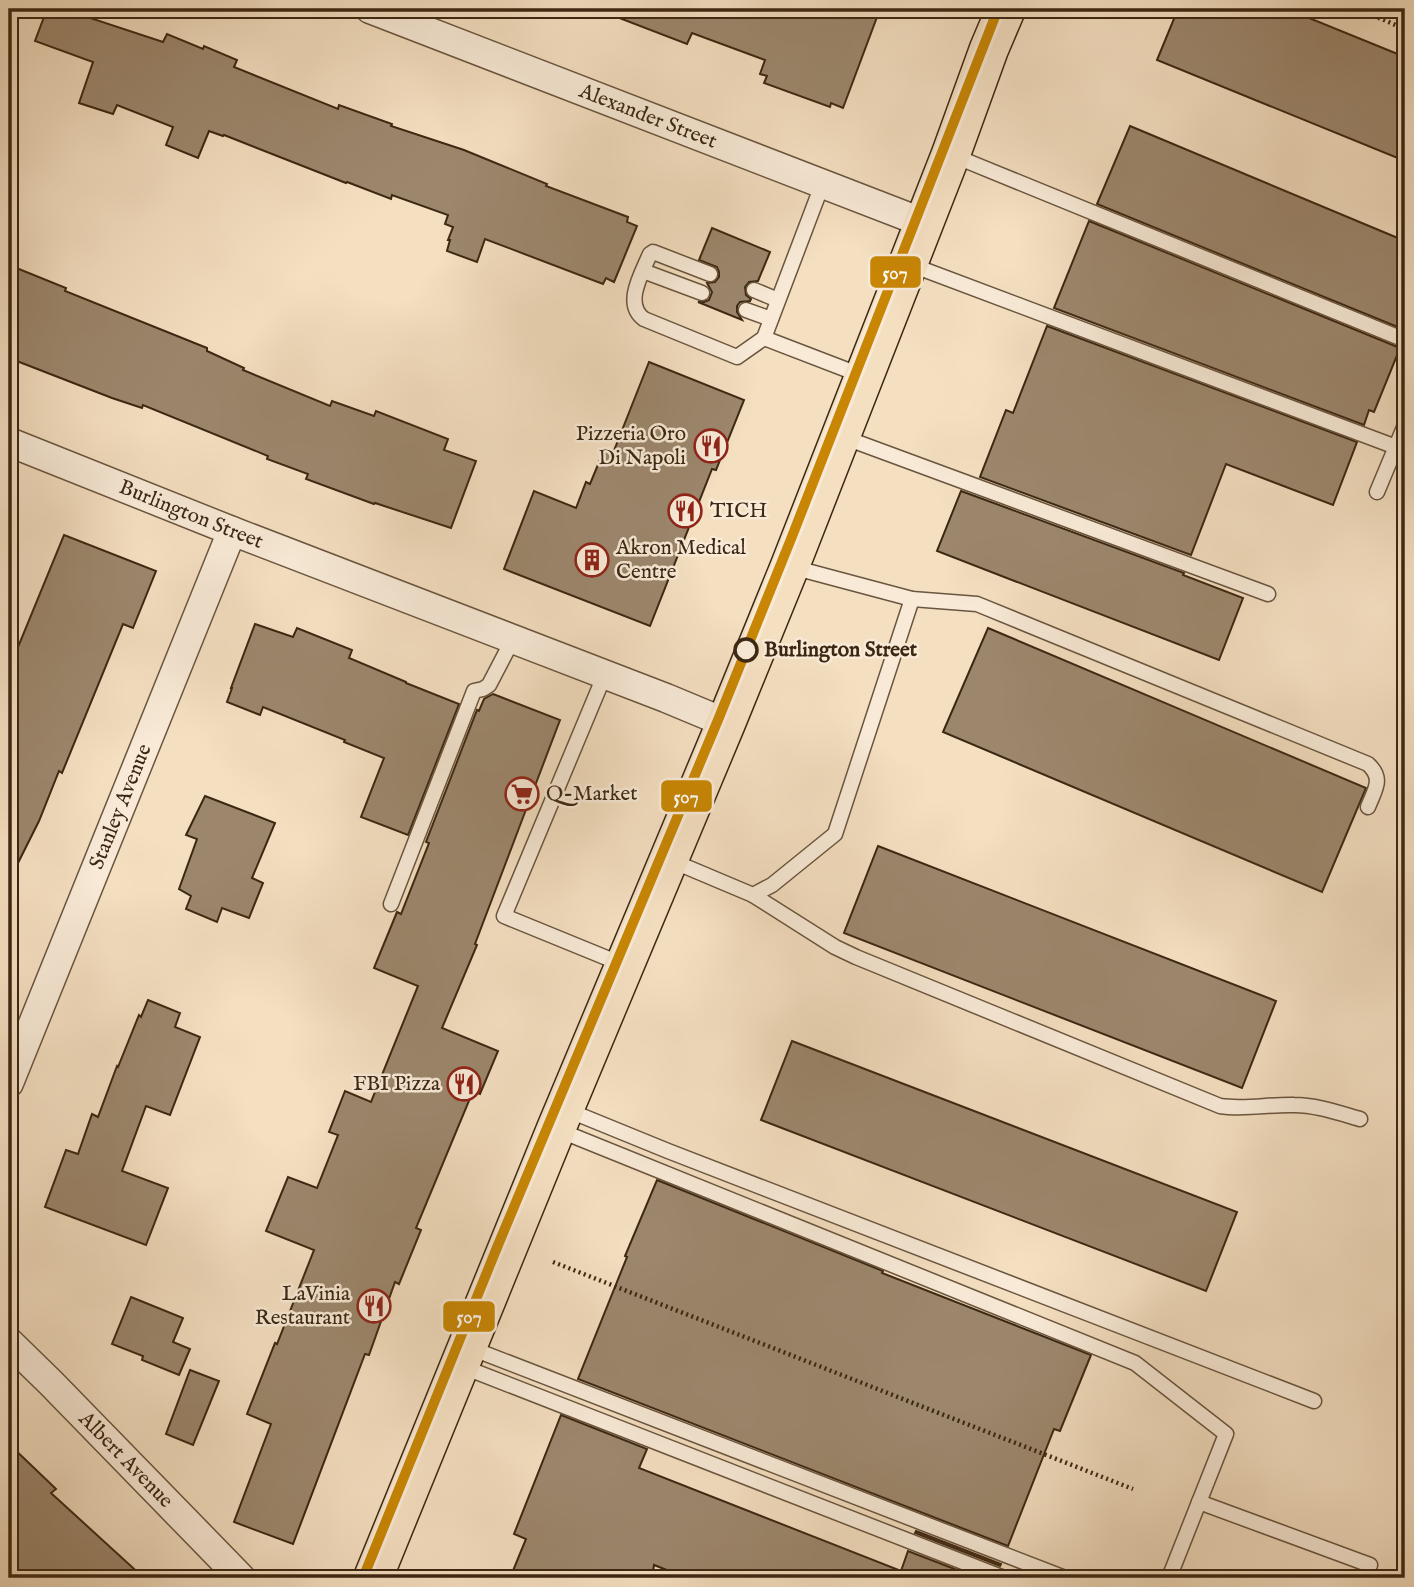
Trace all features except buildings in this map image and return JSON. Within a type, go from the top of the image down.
[{"type":"main road","points":[[373,1578],[790,566],[1006,9]]},
{"type":"street","name":"Alexander Street","points":[[370,9],[924,223]]},
{"type":"street","name":"Burlington Street","points":[[9,442],[726,723]]},
{"type":"street","name":"Stanley Avenue","points":[[9,1083],[232,531]]},
{"type":"street","name":"Albert Avenue","points":[[9,1342],[241,1578]]},
{"type":"lane","points":[[951,154],[1405,340]]},
{"type":"lane","points":[[710,274],[653,252],[634,295],[636,311],[644,319],[737,357],[764,338],[822,185]]},
{"type":"lane","points":[[908,264],[1396,447]]},
{"type":"lane","points":[[643,271],[702,293]]},
{"type":"lane","points":[[754,290],[778,300]]},
{"type":"lane","points":[[746,310],[771,319]]},
{"type":"lane","points":[[764,338],[864,376]]},
{"type":"lane","points":[[1377,492],[1405,425]]},
{"type":"lane","points":[[841,436],[1268,594]]},
{"type":"lane","points":[[790,566],[912,599],[977,604],[1368,764],[1376,772],[1377,780],[1368,807]]},
{"type":"lane","points":[[753,895],[772,885],[835,834],[912,599]]},
{"type":"lane","points":[[391,904],[474,691],[489,685],[513,639]]},
{"type":"lane","points":[[605,674],[504,916],[624,965]]},
{"type":"lane","points":[[668,859],[753,895],[835,947],[856,957],[1220,1106],[1232,1108],[1295,1105],[1360,1119]]},
{"type":"lane","points":[[560,1119],[667,1151],[1314,1401]]},
{"type":"lane","points":[[560,1119],[1135,1363],[1226,1434],[1169,1578]]},
{"type":"lane","points":[[463,1355],[1004,1578]]},
{"type":"lane","points":[[463,1355],[1065,1578]]},
{"type":"lane","points":[[1199,1502],[1370,1565]]},
{"type":"path","points":[[1359,9],[1405,29]]},
{"type":"path","points":[[553,1262],[1133,1489]]},
{"type":"transit line","name":"507","points":[[363,1578],[498,1245],[718,720],[998,9]]},
{"type":"place","name":"Pizzeria Oro Di Napoli","points":[[711,446]]},
{"type":"place","name":"TICH","points":[[685,511]]},
{"type":"place","name":"Akron Medical Centre","points":[[592,560]]},
{"type":"place","name":"Burlington Street","points":[[746,650]]},
{"type":"place","name":"Q-Market","points":[[522,794]]},
{"type":"place","name":"FBI Pizza","points":[[464,1084]]},
{"type":"place","name":"LaVinia Restaurant","points":[[374,1306]]}]
